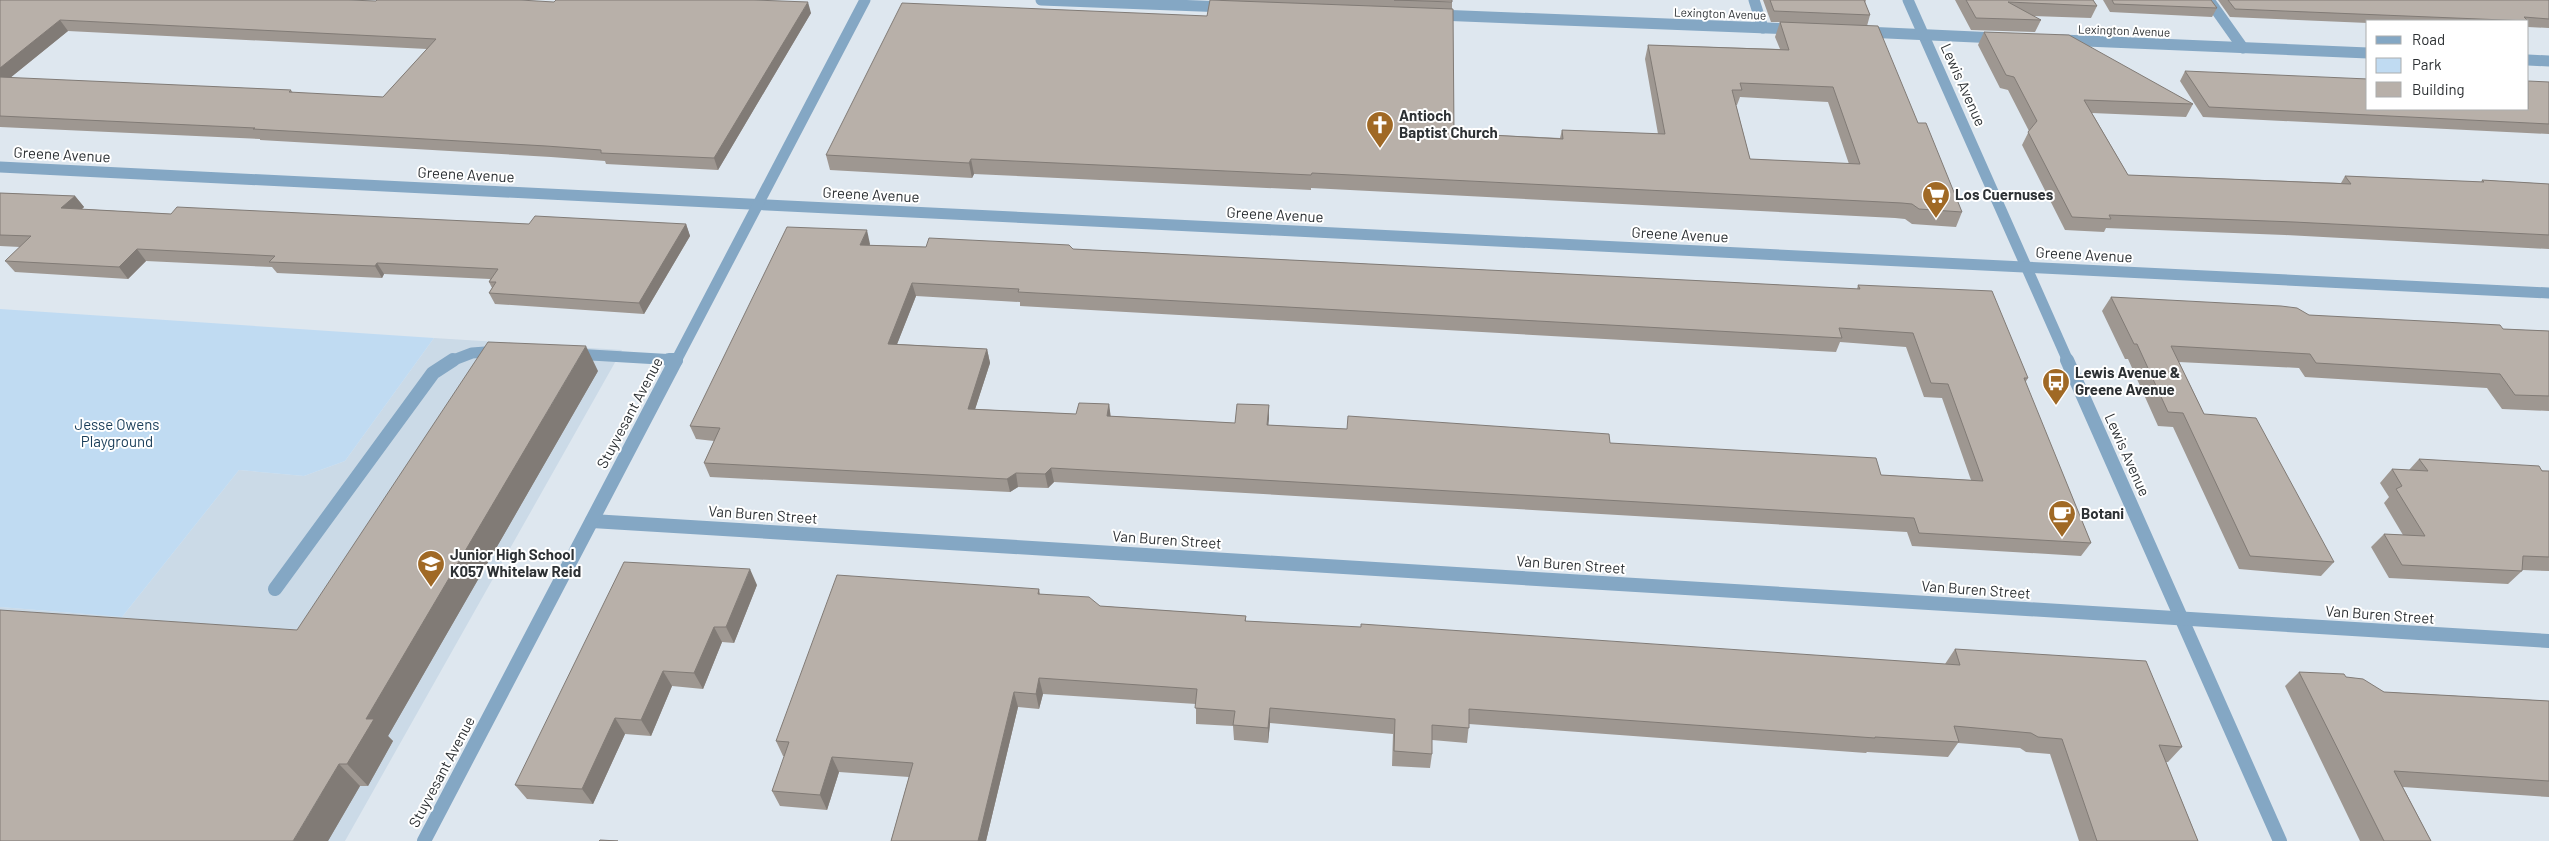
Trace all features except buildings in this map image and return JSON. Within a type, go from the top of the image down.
[{"type":"street","name":"Stuyvesant Avenue","points":[[424,841],[865,0]]},
{"type":"street","points":[[1041,0],[1201,3],[1240,7]]},
{"type":"street","points":[[1754,0],[1763,28]]},
{"type":"street","name":"Lewis Avenue","points":[[1908,0],[2280,841]]},
{"type":"street","points":[[2209,0],[2242,48]]},
{"type":"street","name":"Lexington Avenue","points":[[1426,14],[1802,30]]},
{"type":"street","points":[[1851,32],[2010,38]]},
{"type":"street","name":"Lexington Avenue","points":[[2048,40],[2366,53]]},
{"type":"street","points":[[2529,60],[2549,61]]},
{"type":"street","name":"Greene Avenue","points":[[0,167],[2549,293]]},
{"type":"street","points":[[275,589],[433,372],[461,354],[479,350],[515,351]]},
{"type":"street","points":[[561,353],[676,360]]},
{"type":"street","name":"Van Buren Street","points":[[592,521],[2549,641]]},
{"type":"shaded area","points":[[434,338],[622,350],[345,841],[0,841],[0,607],[122,617],[239,470],[304,476],[345,461]]},
{"type":"green space","name":"Jesse Owens Playground","points":[[0,309],[434,338],[345,461],[304,476],[239,470],[122,617],[0,607]]},
{"type":"place","name":"Antioch Baptist Church","points":[[1380,149]]},
{"type":"place","name":"Los Cuernuses","points":[[1936,219]]},
{"type":"place","name":"Lewis Avenue & Greene Avenue","points":[[2056,406]]},
{"type":"place","name":"Botani","points":[[2062,538]]},
{"type":"place","name":"Junior High School K057 Whitelaw Reid","points":[[431,588]]}]
